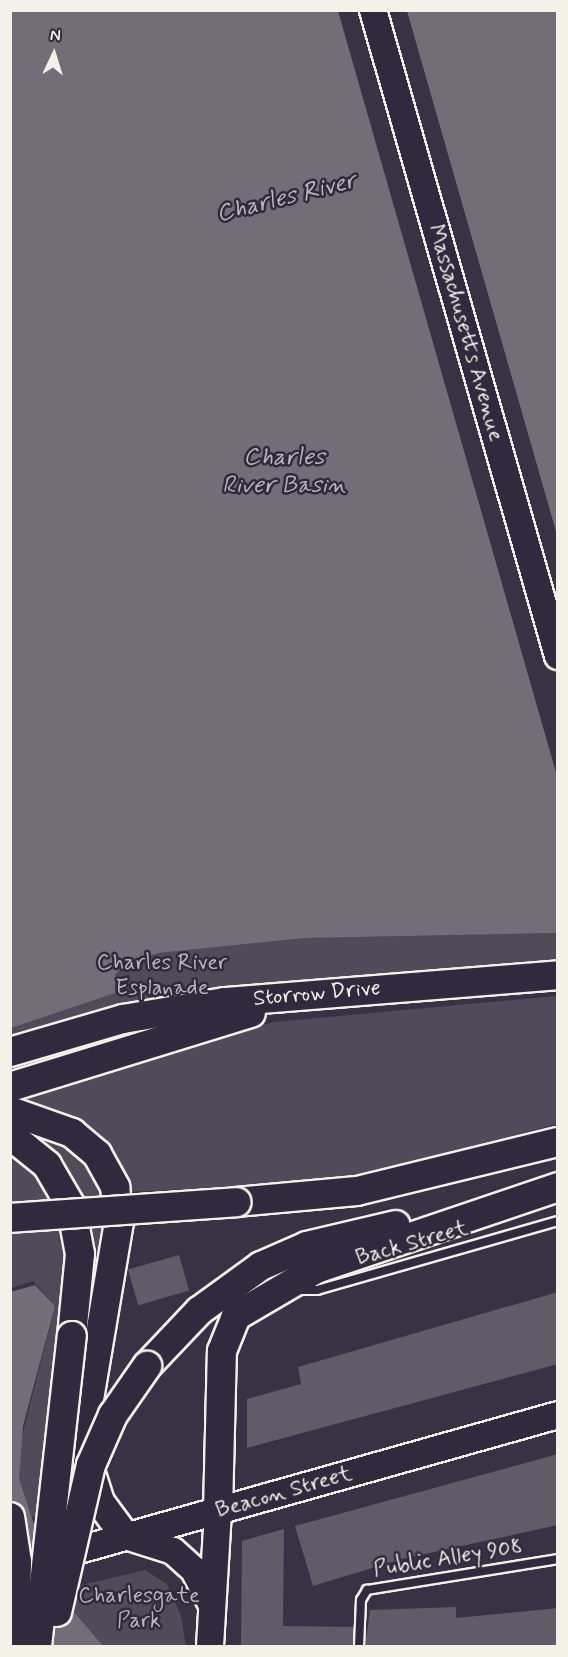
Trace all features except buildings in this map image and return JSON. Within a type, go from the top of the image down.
[{"type":"highway","name":"Storrow Drive","points":[[10,1052],[146,1015],[319,993],[558,975]]},
{"type":"highway","points":[[10,1087],[319,993]]},
{"type":"highway","points":[[10,1112],[38,1119],[92,1149],[107,1169],[118,1201],[85,1446],[100,1502],[125,1536]]},
{"type":"highway","points":[[16,1138],[53,1173],[74,1215],[80,1265],[37,1647]]},
{"type":"highway","points":[[10,1218],[357,1191],[558,1142]]},
{"type":"highway","points":[[218,1511],[226,1334],[239,1312],[275,1290],[468,1214],[558,1187]]},
{"type":"highway","points":[[51,1647],[91,1465],[113,1415],[147,1366],[213,1298],[279,1258],[336,1238],[468,1214]]},
{"type":"highway","points":[[10,1517],[17,1562],[15,1647]]},
{"type":"main road","name":"Massachusetts Avenue","points":[[373,10],[558,656]]},
{"type":"main road","name":"Beacon Street","points":[[10,1570],[558,1415]]},
{"type":"main road","points":[[210,1647],[218,1511]]},
{"type":"main road","points":[[125,1536],[173,1551],[198,1576],[212,1607]]},
{"type":"lane","name":"Back Street","points":[[275,1290],[317,1290],[558,1221]]},
{"type":"lane","name":"Public Alley 908","points":[[359,1647],[361,1600],[367,1590],[558,1559]]},
{"type":"green space","name":"Charles River Esplanade","points":[[557,933],[557,961],[183,994],[11,1039],[10,1028],[114,993],[115,975],[127,962],[159,953],[306,938]]},
{"type":"green space","points":[[557,996],[557,1124],[381,1171],[286,1184],[128,1192],[98,1174],[108,1224],[95,1321],[44,1456],[36,1516],[30,1518],[19,1480],[19,1448],[55,1306],[33,1281],[11,1288],[11,1097],[274,1022]]},
{"type":"green space","name":"Charlesgate Park","points":[[145,1570],[167,1584],[181,1616],[186,1646],[11,1646],[10,1602]]},
{"type":"water","name":"Charles River Basin","points":[[10,11],[557,11],[557,933],[306,938],[159,953],[127,962],[115,975],[115,993],[11,1028]]},
{"type":"water","points":[[35,1285],[55,1306],[23,1426],[19,1479],[56,1591],[103,1646],[54,1646],[11,1602],[10,1292]]},
{"type":"pier","points":[[338,11],[407,11],[557,535],[557,776]]},
{"type":"water label","name":"Charles River","points":[[286,198]]}]
